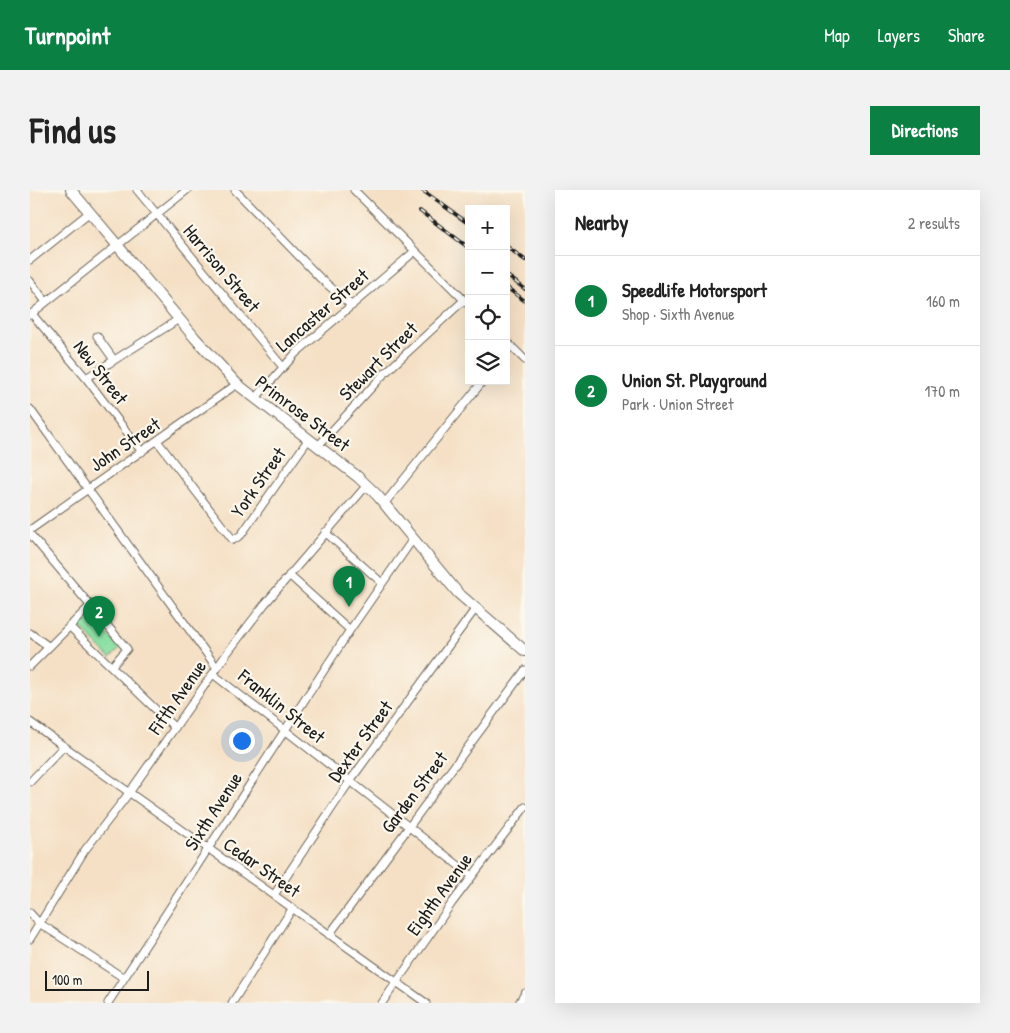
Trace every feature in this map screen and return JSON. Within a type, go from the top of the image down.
[{"type":"main road","name":"Primrose Street","points":[[71,190],[178,319],[237,384],[367,485],[449,582],[525,651]]},
{"type":"street","name":"Harrison Street","points":[[137,190],[282,366]]},
{"type":"street","points":[[31,314],[187,190]]},
{"type":"street","points":[[234,190],[320,278],[352,306]]},
{"type":"street","points":[[354,190],[465,301]]},
{"type":"street","points":[[30,260],[90,212]]},
{"type":"street","name":"Lancaster Street","points":[[255,399],[282,366],[415,251]]},
{"type":"street","points":[[30,282],[46,302]]},
{"type":"street","name":"Stewart Street","points":[[317,447],[384,374],[465,303]]},
{"type":"street","name":"New Street","points":[[31,314],[86,378],[142,452]]},
{"type":"street","points":[[86,378],[178,319]]},
{"type":"street","points":[[96,336],[114,360]]},
{"type":"street","points":[[510,348],[525,360]]},
{"type":"street","name":"John Street","points":[[30,530],[158,442],[237,384]]},
{"type":"street","points":[[384,504],[480,385]]},
{"type":"street","name":"Franklin Street","points":[[30,410],[215,671],[285,730],[472,876]]},
{"type":"street","name":"York Street","points":[[158,442],[233,540],[240,535],[308,440]]},
{"type":"street","name":"Fifth Avenue","points":[[30,939],[84,850],[129,793],[215,671],[289,575],[367,485]]},
{"type":"street","points":[[325,532],[382,584]]},
{"type":"street","points":[[30,534],[127,649],[112,666]]},
{"type":"street","name":"Sixth Avenue","points":[[108,1003],[350,630],[412,539]]},
{"type":"street","points":[[289,575],[350,630]]},
{"type":"street","points":[[30,666],[90,606]]},
{"type":"street","name":"Dexter Street","points":[[274,896],[350,781],[476,608]]},
{"type":"street","points":[[69,626],[175,728]]},
{"type":"street","points":[[30,632],[48,646]]},
{"type":"street","name":"Garden Street","points":[[329,934],[525,670]]},
{"type":"street","name":"Cedar Street","points":[[30,722],[426,1003]]},
{"type":"street","points":[[30,782],[64,746]]},
{"type":"street","name":"Eighth Avenue","points":[[382,1003],[395,982],[472,876],[525,807]]},
{"type":"street","points":[[232,1003],[292,909]]},
{"type":"street","points":[[30,912],[39,923],[124,978]]},
{"type":"street","points":[[519,1003],[525,993]]},
{"type":"green space","points":[[89,615],[120,648],[110,658],[78,625]]},
{"type":"railway","points":[[422,190],[465,221]]},
{"type":"railway","points":[[420,211],[465,245]]},
{"type":"railway","points":[[510,249],[525,260]]},
{"type":"railway","points":[[510,278],[525,289]]},
{"type":"railway","points":[[510,290],[525,301]]},
{"type":"place","name":"Speedlife Motorsport","points":[[349,607]]},
{"type":"place","name":"Union St. Playground","points":[[99,637]]}]
